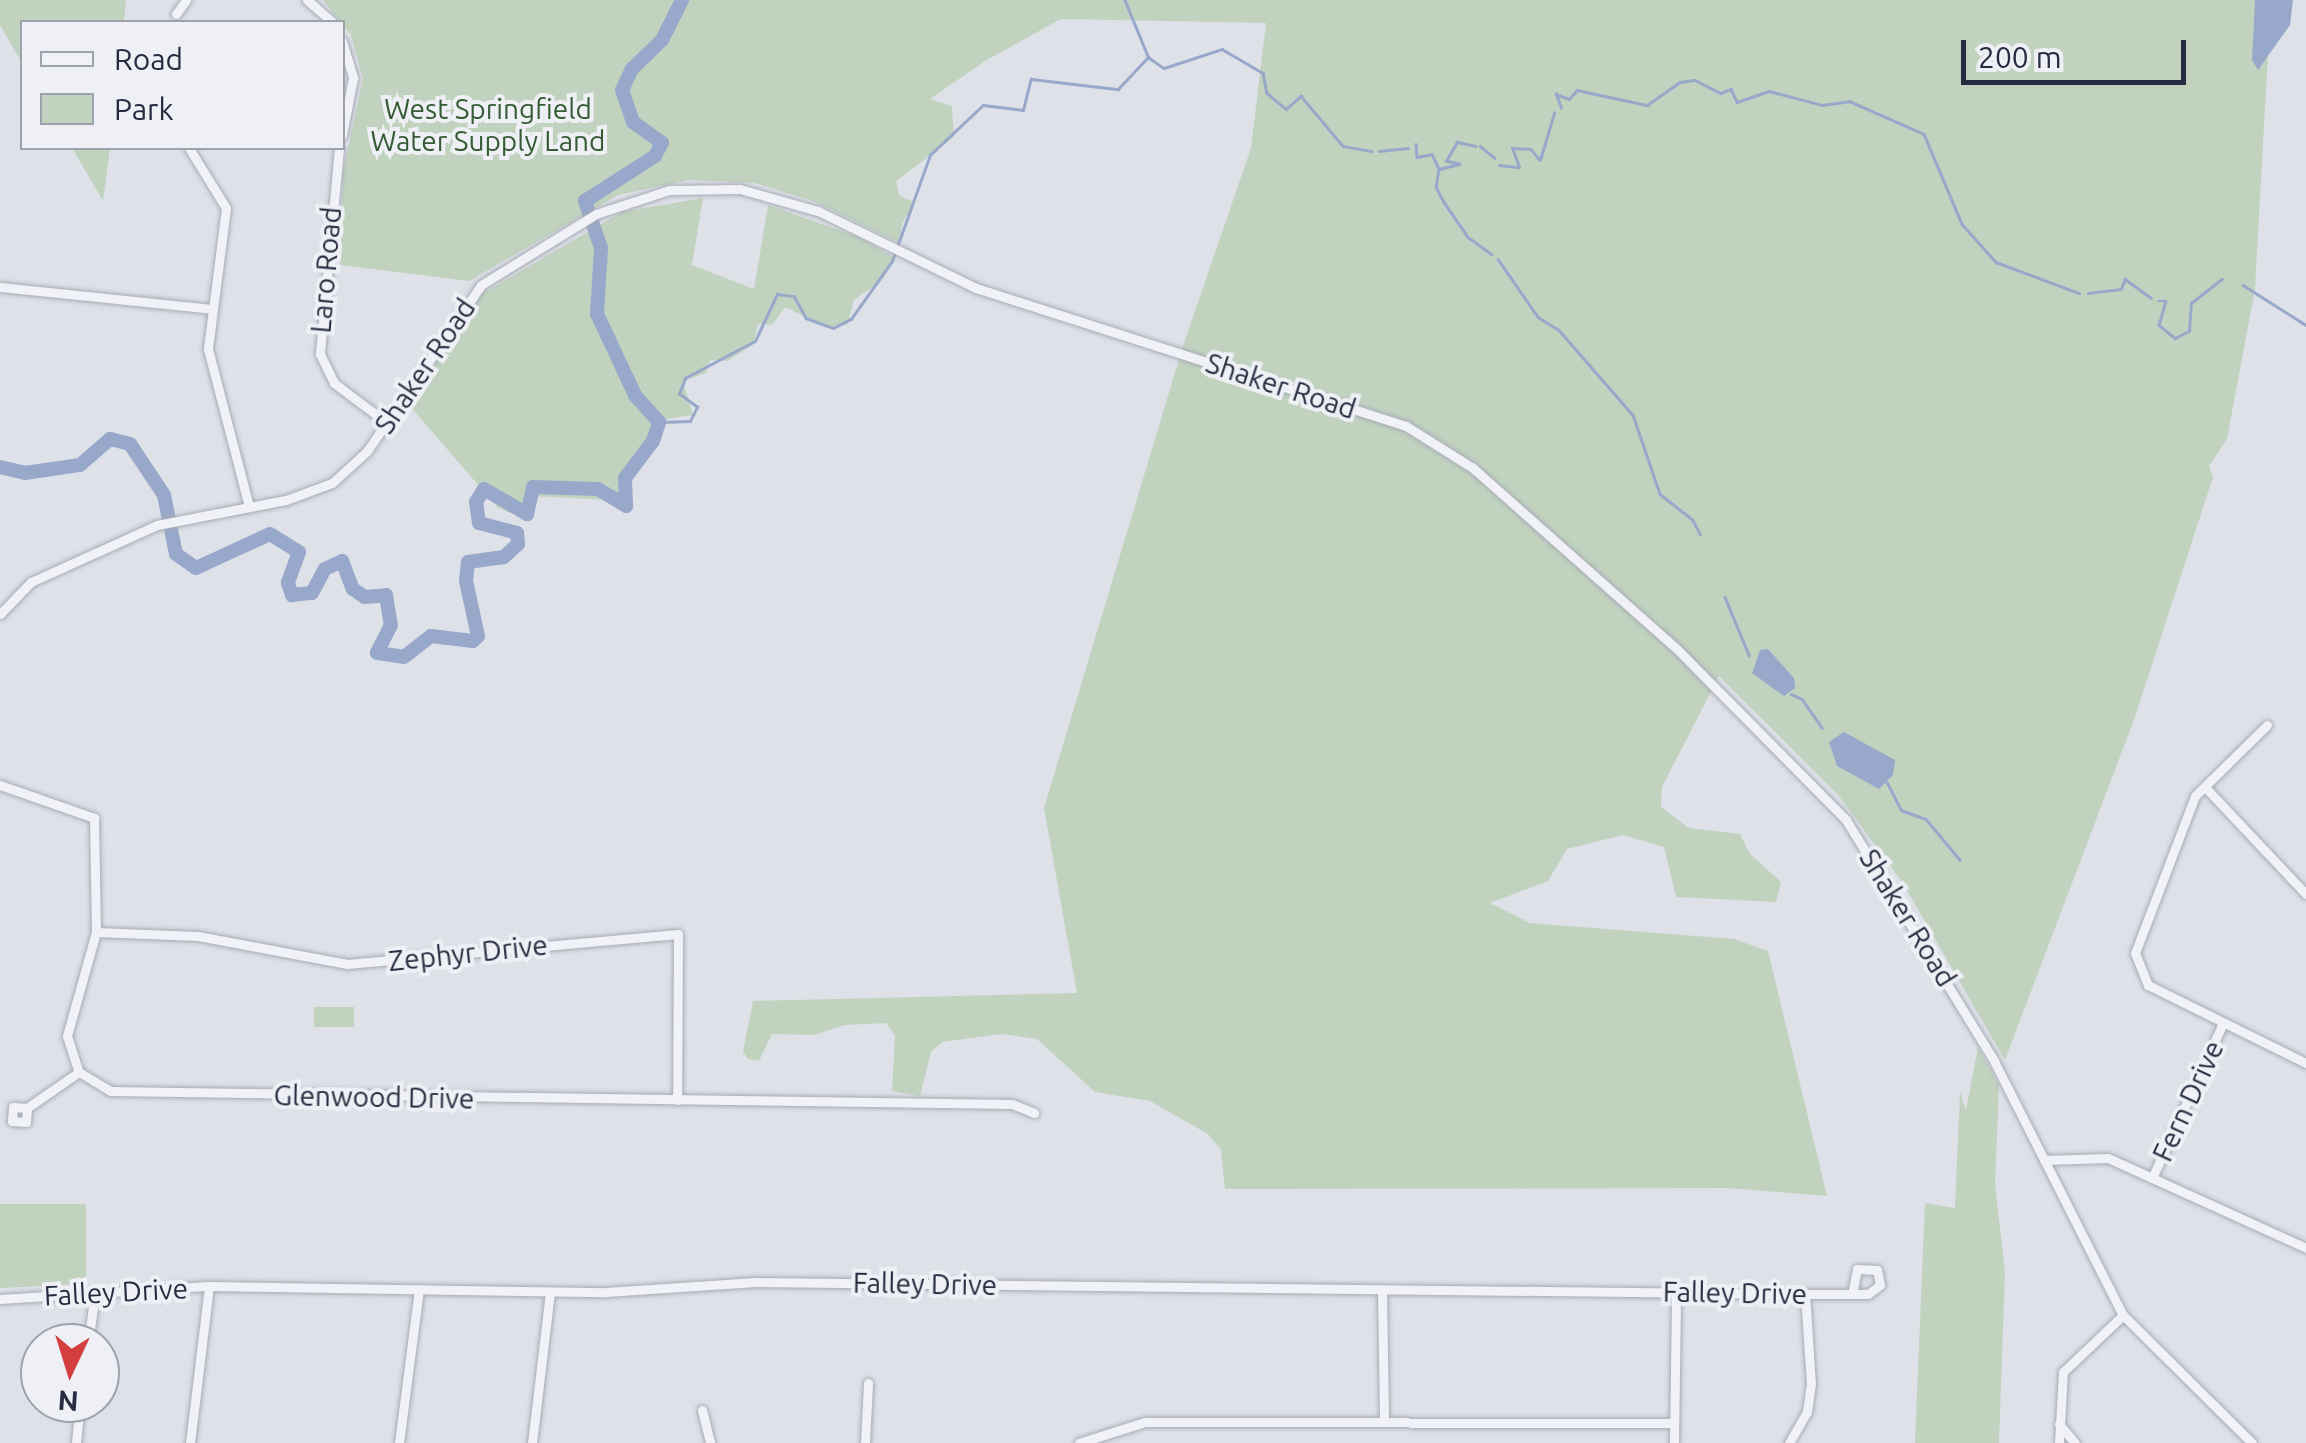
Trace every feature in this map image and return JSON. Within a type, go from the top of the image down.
[{"type":"street","points":[[176,14],[186,0]]},
{"type":"street","points":[[307,0],[330,20]]},
{"type":"street","points":[[345,50],[354,78],[345,121]]},
{"type":"street","points":[[190,150],[226,208],[212,308],[210,362],[249,506]]},
{"type":"street","name":"Laro Road","points":[[339,150],[320,354],[334,383],[386,422]]},
{"type":"street","name":"Shaker Road","points":[[0,614],[37,579],[159,524],[249,506],[332,483],[359,460],[470,296],[591,217],[651,193],[740,189],[841,220],[897,252],[976,288],[1406,426],[1474,468],[1705,674],[1846,820],[1980,1037],[2123,1316],[2252,1443]]},
{"type":"street","points":[[0,287],[212,308]]},
{"type":"street","points":[[2267,725],[2205,786],[2148,905],[2135,953],[2148,985],[2306,1063]]},
{"type":"street","points":[[0,785],[94,818],[96,932],[68,1023],[69,1052],[79,1072],[27,1108]]},
{"type":"street","points":[[2205,786],[2306,894]]},
{"type":"street","name":"Zephyr Drive","points":[[96,932],[198,936],[347,964],[678,934],[677,1100]]},
{"type":"street","name":"Fern Drive","points":[[2152,1178],[2223,1024]]},
{"type":"street","name":"Glenwood Drive","points":[[79,1072],[111,1091],[137,1095],[1012,1104],[1034,1113]]},
{"type":"street","points":[[2044,1160],[2098,1155],[2306,1248]]},
{"type":"street","name":"Falley Drive","points":[[0,1299],[208,1286],[550,1292],[756,1282],[1852,1294]]},
{"type":"street","points":[[190,1443],[208,1286]]},
{"type":"street","points":[[399,1443],[419,1289]]},
{"type":"street","points":[[1382,1289],[1384,1420]]},
{"type":"street","points":[[532,1443],[550,1292]]},
{"type":"street","points":[[1674,1443],[1676,1292]]},
{"type":"street","points":[[90,1323],[94,1293]]},
{"type":"street","points":[[1789,1443],[1807,1412],[1812,1384],[1806,1294]]},
{"type":"street","points":[[2059,1443],[2063,1372],[2123,1316]]},
{"type":"street","points":[[866,1443],[868,1383]]},
{"type":"street","points":[[702,1410],[710,1443]]},
{"type":"street","points":[[1079,1443],[1144,1422],[1674,1422]]},
{"type":"street","points":[[2059,1424],[2075,1443]]},
{"type":"green space","points":[[0,0],[126,0],[124,20],[20,20],[20,60],[0,25]]},
{"type":"green space","points":[[323,0],[2271,0],[2255,289],[2227,439],[2209,466],[2213,477],[2135,717],[2005,1060],[1902,882],[1839,796],[1719,676],[1662,787],[1661,807],[1689,828],[1740,834],[1750,854],[1781,882],[1776,902],[1676,897],[1664,847],[1623,835],[1567,849],[1548,881],[1490,903],[1530,923],[1734,939],[1768,951],[1827,1196],[1728,1188],[1225,1189],[1221,1150],[1208,1134],[1150,1101],[1095,1092],[1037,1039],[1001,1034],[942,1042],[931,1052],[920,1096],[892,1091],[895,1036],[886,1023],[844,1025],[815,1035],[772,1034],[759,1061],[748,1059],[743,1052],[753,1001],[1077,993],[1044,808],[1183,346],[1251,148],[1266,23],[1061,19],[985,61],[930,99],[952,106],[954,137],[896,181],[899,195],[915,203],[902,223],[900,243],[813,201],[755,183],[689,180],[618,195],[469,281],[340,265],[343,171],[363,79],[345,20],[339,20]]},
{"type":"green space","points":[[73,150],[110,150],[103,201]]},
{"type":"green space","name":"West Springfield Water Supply Land","points":[[703,198],[692,265],[754,289],[768,205],[864,239],[894,258],[883,279],[854,300],[847,325],[828,328],[785,307],[772,325],[758,324],[753,345],[727,361],[710,360],[706,373],[683,381],[693,415],[660,420],[640,469],[626,481],[627,513],[608,500],[532,496],[528,519],[498,508],[409,405],[480,295],[622,212]]},
{"type":"green space","points":[[314,1007],[354,1007],[354,1027],[314,1027]]},
{"type":"green space","points":[[1978,1047],[1999,1085],[1995,1185],[2005,1271],[1999,1443],[1915,1443],[1925,1203],[1955,1208],[1960,1092],[1966,1110]]},
{"type":"green space","points":[[0,1204],[86,1204],[86,1284],[0,1288]]},
{"type":"water","points":[[2255,0],[2293,0],[2290,25],[2258,70],[2252,60]]},
{"type":"water","points":[[1768,649],[1794,678],[1795,688],[1784,696],[1752,673],[1760,650]]},
{"type":"water","points":[[1844,732],[1895,760],[1893,775],[1879,789],[1837,766],[1829,742]]},
{"type":"waterway","points":[[0,467],[25,473],[80,465],[110,439],[130,444],[164,495],[176,554],[196,568],[270,534],[299,552],[288,583],[292,595],[312,593],[325,569],[342,561],[353,589],[365,597],[386,595],[391,625],[377,653],[404,657],[431,636],[473,641],[478,636],[466,581],[468,562],[504,557],[518,544],[517,533],[479,523],[476,502],[484,489],[527,514],[533,487],[598,489],[626,506],[625,478],[653,441],[659,422],[635,395],[597,314],[601,248],[585,201],[655,156],[662,143],[633,122],[622,90],[632,69],[662,40],[682,0]]},
{"type":"waterway","points":[[1125,0],[1148,56]]},
{"type":"waterway","points":[[659,422],[690,421],[697,407],[679,394],[685,378],[755,341],[777,294],[794,296],[806,318],[833,328],[851,319],[892,261],[930,155],[983,105],[1023,110],[1031,79],[1118,89],[1148,57],[1164,68],[1222,49],[1263,73],[1267,93],[1286,109],[1301,96],[1343,146],[1372,151]]},
{"type":"waterway","points":[[1561,108],[1556,94],[1569,99],[1577,90],[1647,105],[1680,82],[1695,80],[1721,93],[1731,89],[1737,102],[1769,91],[1822,105],[1849,101],[1924,134],[1962,224],[1996,262],[2079,293]]},
{"type":"waterway","points":[[1499,165],[1519,167],[1512,148],[1531,149],[1540,160],[1554,113]]},
{"type":"waterway","points":[[1416,144],[1417,157],[1432,154],[1439,169],[1459,164],[1446,161],[1457,142],[1476,146]]},
{"type":"waterway","points":[[1480,146],[1495,158]]},
{"type":"waterway","points":[[1379,151],[1408,148]]},
{"type":"waterway","points":[[1439,169],[1436,187],[1444,202],[1468,237],[1491,254]]},
{"type":"waterway","points":[[1498,259],[1538,317],[1559,330],[1633,415],[1660,494],[1693,520],[1700,534]]},
{"type":"waterway","points":[[2088,293],[2121,289],[2125,279],[2151,298]]},
{"type":"waterway","points":[[2158,301],[2166,301],[2159,325],[2175,338],[2189,331],[2191,303],[2222,279]]},
{"type":"waterway","points":[[2243,285],[2306,325]]},
{"type":"waterway","points":[[1725,597],[1749,655]]},
{"type":"waterway","points":[[1791,694],[1802,699],[1822,728]]},
{"type":"waterway","points":[[1887,782],[1901,810],[1926,819],[1960,860]]}]
